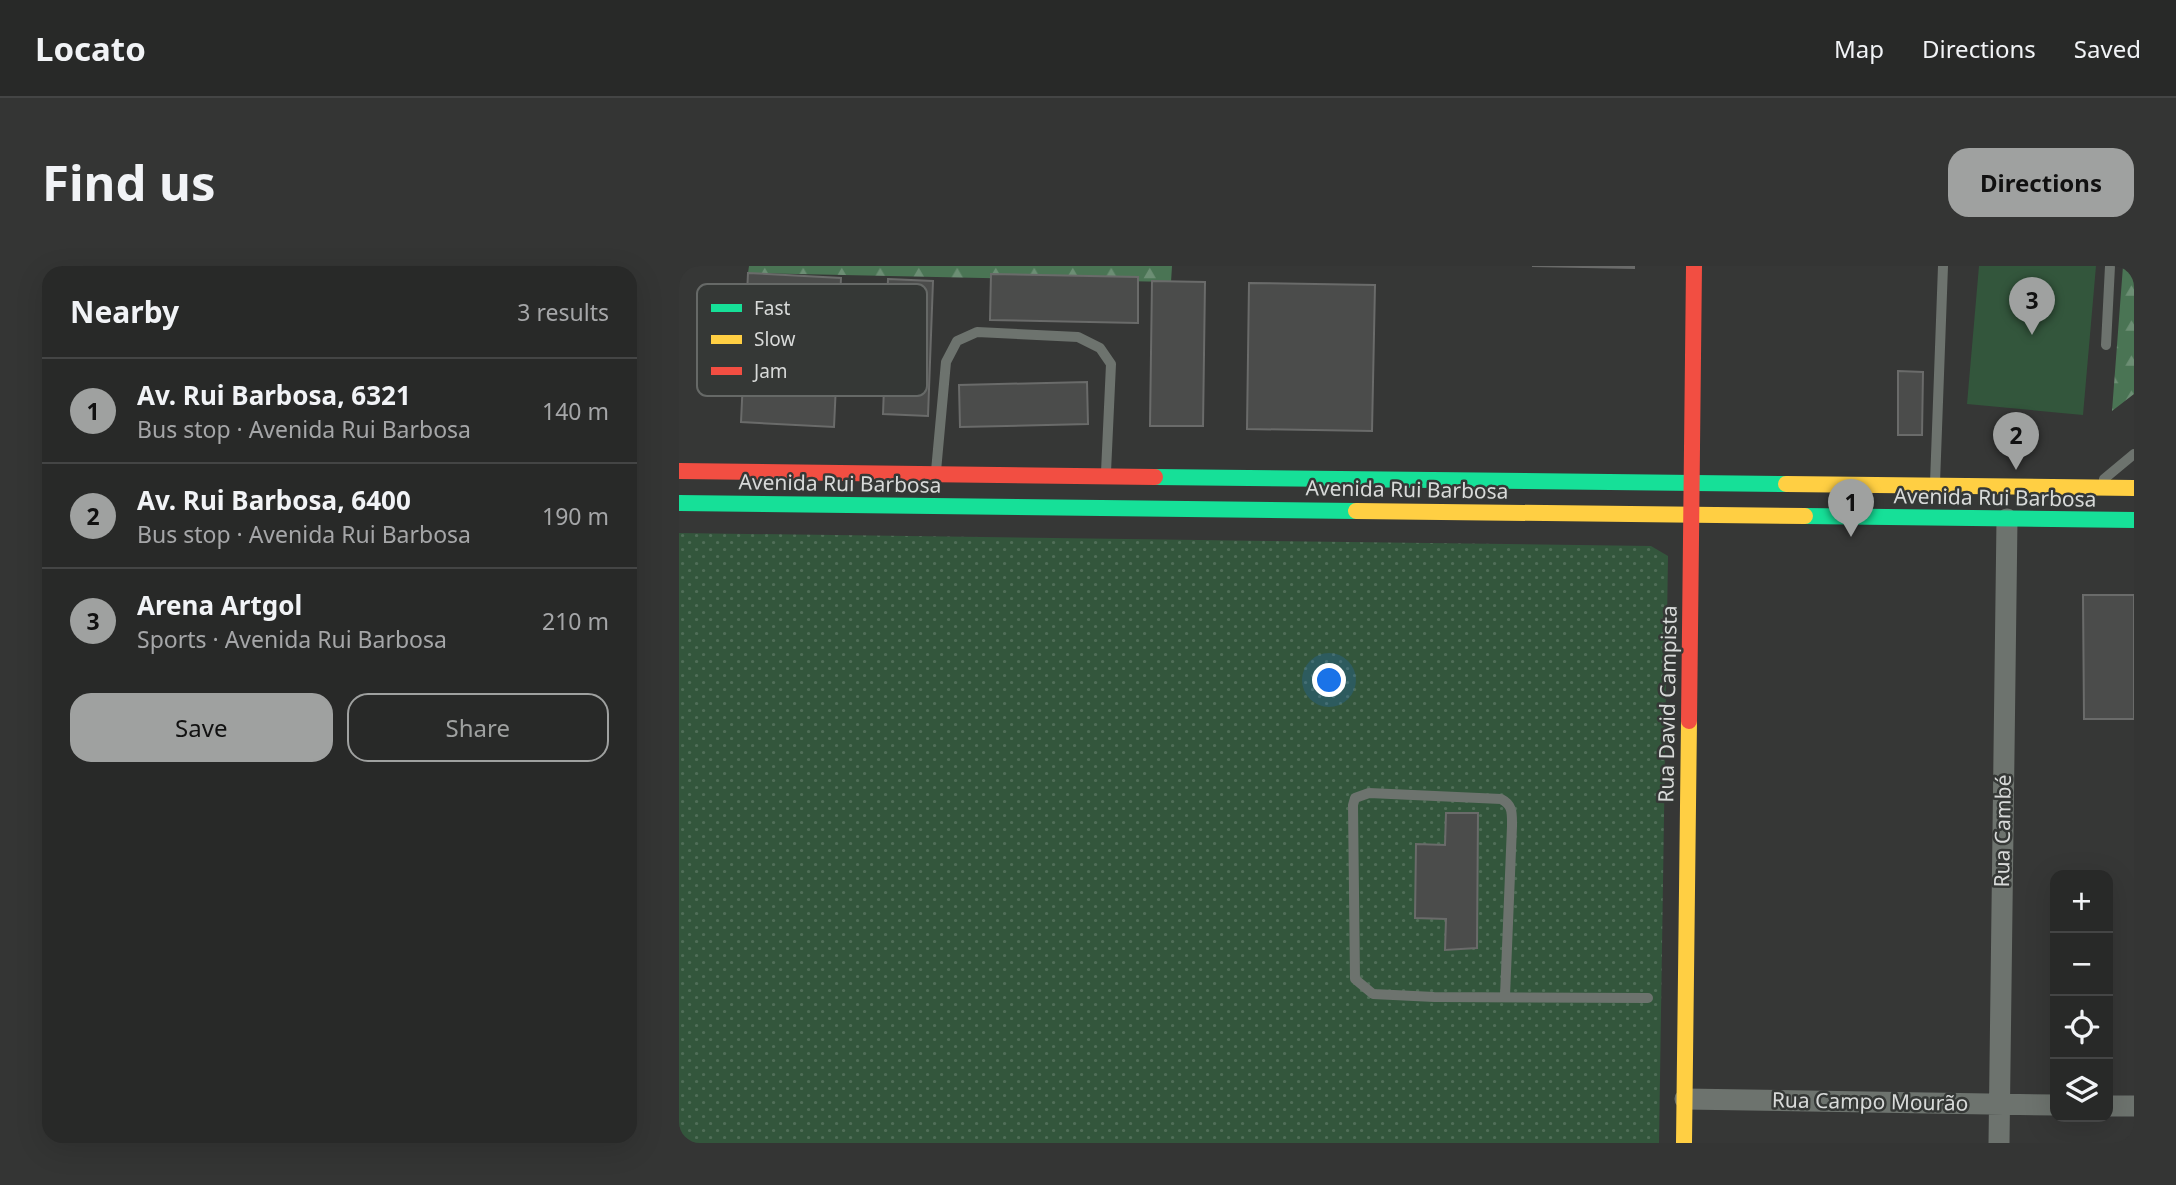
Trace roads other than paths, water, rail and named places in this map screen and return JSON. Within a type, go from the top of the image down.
[{"type":"main road","name":"Rua David Campista","points":[[1684,1143],[1694,266]]},
{"type":"main road","name":"Avenida Rui Barbosa","points":[[679,471],[2134,488]]},
{"type":"main road","name":"Avenida Rui Barbosa","points":[[679,503],[2134,520]]},
{"type":"street","name":"Rua Cambé","points":[[1999,1143],[2007,519]]},
{"type":"street","name":"Rua Campo Mourão","points":[[1685,1099],[2050,1105]]},
{"type":"street","points":[[2113,1106],[2134,1106]]},
{"type":"lane","points":[[1935,485],[1943,266]]},
{"type":"lane","points":[[2106,345],[2110,266]]},
{"type":"lane","points":[[936,473],[946,362],[957,341],[977,332],[1078,337],[1100,348],[1111,364],[1106,475]]},
{"type":"lane","points":[[2093,488],[2134,454]]},
{"type":"lane","points":[[1505,996],[1513,826],[1512,809],[1508,803],[1501,799],[1369,793],[1355,798],[1355,979],[1373,994],[1505,996],[1648,998]]},
{"type":"place","name":"Arena Artgol","points":[[2032,335]]},
{"type":"place","name":"Av. Rui Barbosa, 6400","points":[[2016,470]]},
{"type":"place","name":"Av. Rui Barbosa, 6321","points":[[1851,537]]}]
